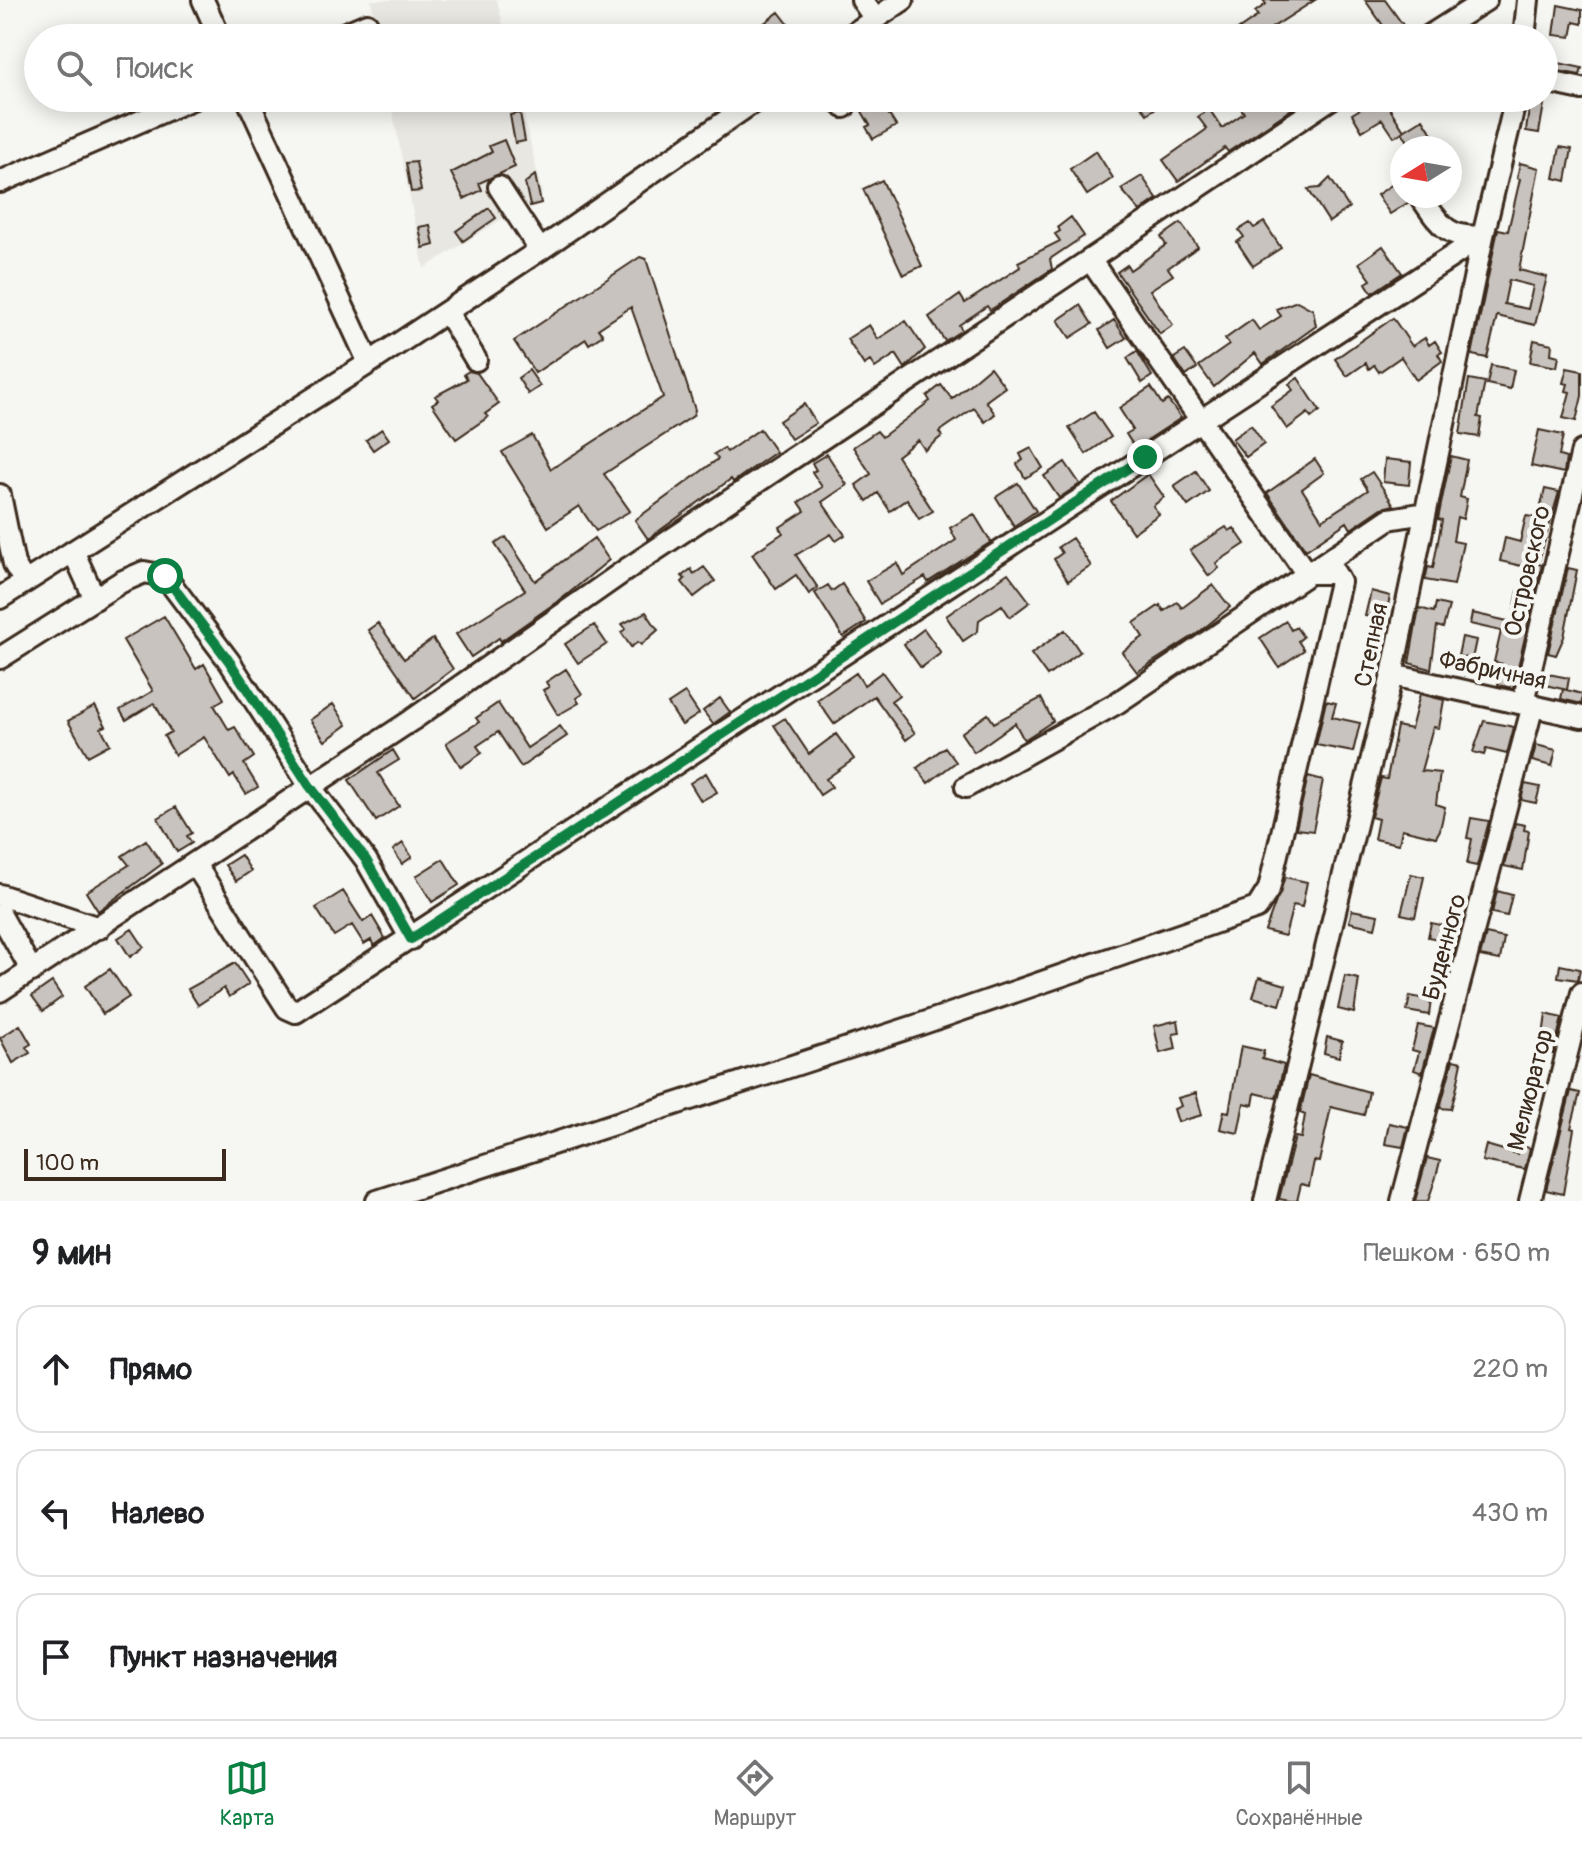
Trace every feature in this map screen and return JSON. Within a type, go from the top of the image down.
[{"type":"street","points":[[203,0],[214,24]]},
{"type":"street","points":[[862,0],[875,19]]},
{"type":"street","points":[[868,24],[903,0]]},
{"type":"street","points":[[1448,24],[1486,0]]},
{"type":"street","points":[[1525,24],[1528,0]]},
{"type":"street","points":[[1558,84],[1582,89]]},
{"type":"street","points":[[0,182],[162,112]]},
{"type":"street","points":[[253,112],[369,363]]},
{"type":"street","points":[[0,598],[447,312],[739,112]]},
{"type":"street","points":[[0,991],[412,720],[644,558],[1311,112]]},
{"type":"street","name":"Степная","points":[[1265,1201],[1392,675],[1483,236],[1513,112]]},
{"type":"street","points":[[499,187],[540,250]]},
{"type":"street","points":[[1428,208],[1439,223],[1453,234],[1464,238],[1483,236]]},
{"type":"street","points":[[195,864],[287,1008],[296,1012],[1483,236]]},
{"type":"street","points":[[1091,261],[1306,573]]},
{"type":"street","points":[[447,312],[476,360]]},
{"type":"street","name":"Островского","points":[[1528,704],[1582,451]]},
{"type":"street","points":[[0,495],[14,564],[25,582]]},
{"type":"street","points":[[966,787],[1117,703],[1389,519],[1425,513]]},
{"type":"street","points":[[73,551],[95,599]]},
{"type":"street","points":[[0,658],[144,572],[165,576],[229,661],[309,785],[366,860],[411,939]]},
{"type":"street","points":[[377,1201],[921,1024],[1257,908],[1269,889],[1340,582],[1335,573],[1306,573]]},
{"type":"street","name":"Фабричная","points":[[1392,675],[1582,717]]},
{"type":"street","name":"Буденного","points":[[1402,1201],[1528,704]]},
{"type":"street","points":[[0,895],[99,928]]},
{"type":"street","points":[[0,914],[32,971]]},
{"type":"street","name":"Мелиоратор","points":[[1530,1201],[1582,993]]},
{"type":"shaded area","points":[[371,0],[497,0],[503,24],[375,24]]},
{"type":"shaded area","points":[[393,112],[523,112],[542,194],[424,268]]},
{"type":"building","points":[[1263,0],[1315,0],[1278,24],[1246,24],[1258,16],[1255,12],[1266,4]]},
{"type":"building","points":[[1365,0],[1385,0],[1402,24],[1382,24]]},
{"type":"building","points":[[1558,5],[1582,10],[1582,24],[1574,22],[1571,37],[1558,35],[1558,24],[1555,24]]},
{"type":"building","points":[[779,12],[788,24],[763,24]]},
{"type":"building","points":[[1558,63],[1582,68],[1580,75],[1558,71]]},
{"type":"building","points":[[862,112],[887,112],[896,126],[873,139],[866,127],[870,125]]},
{"type":"building","points":[[1211,112],[1222,128],[1244,113],[1287,112],[1228,152],[1225,148],[1178,181],[1163,160],[1207,129],[1198,117]]},
{"type":"building","points":[[1355,112],[1392,112],[1404,131],[1393,136],[1382,119],[1362,131],[1352,114]]},
{"type":"building","points":[[1529,112],[1543,112],[1539,133],[1526,131]]},
{"type":"building","points":[[520,113],[525,141],[515,143],[510,115]]},
{"type":"building","points":[[1423,119],[1434,136],[1404,136],[1402,132]]},
{"type":"building","points":[[504,140],[515,167],[479,183],[482,190],[464,199],[451,173],[492,152],[489,146]]},
{"type":"building","points":[[1560,147],[1572,149],[1566,181],[1554,178]]},
{"type":"building","points":[[1096,151],[1113,178],[1087,195],[1070,169]]},
{"type":"building","points":[[416,162],[421,191],[411,192],[406,163]]},
{"type":"building","points":[[1520,163],[1539,168],[1519,270],[1547,277],[1535,325],[1497,316],[1487,358],[1472,355],[1498,229],[1508,231],[1520,179],[1517,178]],"holes":[[[1509,280],[1533,286],[1528,309],[1504,304]]]},
{"type":"building","points":[[535,175],[541,203],[530,206],[525,183]]},
{"type":"building","points":[[1142,176],[1157,199],[1140,211],[1121,189]]},
{"type":"building","points":[[1330,178],[1349,208],[1329,222],[1308,189],[1320,188]]},
{"type":"building","points":[[882,180],[922,266],[903,275],[863,189]]},
{"type":"building","points":[[1390,186],[1390,208],[1400,208],[1390,214],[1377,195]]},
{"type":"building","points":[[489,208],[496,218],[463,241],[456,231]]},
{"type":"building","points":[[1071,217],[1084,236],[1050,259],[1052,269],[990,310],[987,306],[959,325],[962,330],[945,341],[929,317],[960,295],[965,303],[1020,267],[1018,262],[1060,241],[1055,234],[1060,231],[1058,227]]},
{"type":"building","points":[[1264,222],[1281,248],[1253,266],[1237,242],[1244,237],[1239,230],[1250,223],[1254,228]]},
{"type":"building","points":[[1181,223],[1198,247],[1168,268],[1173,275],[1150,290],[1173,325],[1160,334],[1117,272],[1127,265],[1130,270],[1166,245],[1161,237]]},
{"type":"building","points":[[430,225],[434,245],[423,248],[419,227]]},
{"type":"building","points":[[1383,246],[1402,273],[1372,293],[1366,283],[1371,280],[1359,263]]},
{"type":"building","points":[[640,257],[646,259],[695,410],[693,416],[604,474],[630,511],[596,531],[579,506],[548,527],[502,452],[532,435],[551,469],[663,397],[631,307],[598,329],[603,335],[589,344],[586,339],[535,373],[514,341]]},
{"type":"building","points":[[1297,301],[1313,310],[1316,326],[1263,364],[1255,353],[1214,387],[1199,366],[1229,345],[1225,339],[1252,320],[1259,330],[1281,316],[1276,309]]},
{"type":"building","points":[[1080,305],[1092,324],[1070,338],[1058,320]]},
{"type":"building","points":[[1393,318],[1412,346],[1425,338],[1429,345],[1435,341],[1442,352],[1438,354],[1442,361],[1416,380],[1401,357],[1379,372],[1374,365],[1369,369],[1366,363],[1347,376],[1335,359]]},
{"type":"building","points":[[1114,320],[1126,338],[1110,348],[1099,330]]},
{"type":"building","points":[[906,321],[925,349],[905,368],[896,354],[875,368],[870,361],[864,365],[847,339],[869,325],[878,339]]},
{"type":"building","points":[[1534,340],[1552,344],[1551,354],[1559,356],[1557,367],[1530,362]]},
{"type":"building","points":[[1137,351],[1152,376],[1142,383],[1127,358]]},
{"type":"building","points":[[1185,351],[1197,368],[1186,376],[1174,358]]},
{"type":"building","points":[[1491,365],[1514,370],[1510,389],[1487,384]]},
{"type":"building","points":[[990,367],[1005,387],[986,401],[995,414],[985,422],[974,408],[939,432],[942,436],[925,450],[918,440],[897,456],[933,511],[919,519],[907,499],[890,511],[878,493],[867,501],[856,485],[871,474],[853,447],[877,431],[882,437],[930,401],[927,396],[941,385],[952,399]]},
{"type":"building","points":[[1567,368],[1582,371],[1582,396],[1576,421],[1563,418],[1570,392],[1566,391],[1568,384],[1563,383]]},
{"type":"building","points":[[529,370],[540,386],[528,394],[518,378]]},
{"type":"building","points":[[469,371],[477,373],[499,404],[485,414],[488,417],[456,439],[432,404],[438,400],[435,396],[467,379],[464,374]]},
{"type":"building","points":[[1298,378],[1320,411],[1311,418],[1308,413],[1287,429],[1271,406],[1293,390],[1289,384]]},
{"type":"building","points":[[1469,379],[1485,382],[1478,417],[1482,418],[1479,437],[1460,434]]},
{"type":"building","points":[[1151,387],[1162,404],[1168,400],[1181,418],[1135,448],[1126,434],[1133,430],[1119,408]]},
{"type":"building","points":[[804,404],[816,423],[791,439],[779,421]]},
{"type":"building","points":[[1094,412],[1111,437],[1086,454],[1069,428]]},
{"type":"building","points":[[1251,425],[1264,444],[1246,457],[1232,439]]},
{"type":"building","points":[[382,429],[389,439],[373,450],[366,440]]},
{"type":"building","points":[[760,429],[776,452],[733,482],[731,479],[648,539],[635,520],[718,459],[714,454],[724,448],[727,452]]},
{"type":"building","points":[[1539,430],[1563,435],[1559,456],[1566,458],[1564,473],[1531,466]]},
{"type":"building","points":[[1031,448],[1043,468],[1025,478],[1017,464],[1023,460],[1020,454]]},
{"type":"building","points":[[827,454],[847,485],[822,502],[845,535],[836,541],[831,534],[796,555],[818,588],[809,594],[796,575],[776,589],[752,554],[783,533],[780,527],[805,511],[799,502],[822,487],[812,472],[816,470],[812,463]]},
{"type":"building","points":[[1451,456],[1467,460],[1460,497],[1467,499],[1463,519],[1457,517],[1453,541],[1463,543],[1454,585],[1425,580],[1428,567],[1433,568],[1442,520],[1438,519]]},
{"type":"building","points":[[1315,459],[1324,473],[1302,489],[1322,520],[1368,490],[1361,479],[1372,472],[1394,505],[1382,508],[1351,529],[1347,522],[1306,550],[1267,493]]},
{"type":"building","points":[[1385,459],[1411,462],[1409,485],[1383,482]]},
{"type":"building","points":[[1065,462],[1080,484],[1059,498],[1044,476]]},
{"type":"building","points":[[1196,471],[1209,491],[1188,506],[1174,486]]},
{"type":"building","points":[[1148,474],[1164,497],[1153,506],[1159,514],[1133,533],[1111,501]]},
{"type":"building","points":[[1018,483],[1036,511],[1014,526],[996,497]]},
{"type":"building","points":[[1545,489],[1559,492],[1538,564],[1542,565],[1513,688],[1498,685],[1503,664],[1494,662],[1501,631],[1470,624],[1472,613],[1512,622],[1518,591],[1525,589],[1530,568],[1500,561],[1505,538],[1520,542],[1526,516],[1538,518]]},
{"type":"building","points":[[974,514],[991,542],[928,582],[925,577],[880,604],[866,581],[897,563],[903,575],[956,540],[950,528]]},
{"type":"building","points":[[1226,527],[1229,531],[1234,528],[1245,544],[1216,563],[1219,568],[1209,576],[1190,550]]},
{"type":"building","points":[[506,537],[535,581],[594,538],[609,560],[568,594],[501,641],[499,638],[471,657],[456,634],[525,590],[495,544]]},
{"type":"building","points":[[1072,538],[1091,566],[1068,581],[1054,559],[1062,553],[1058,547]]},
{"type":"building","points":[[704,567],[715,581],[694,597],[682,582],[685,579],[682,576],[691,569],[694,574]]},
{"type":"building","points":[[1568,568],[1577,570],[1564,637],[1556,655],[1548,653]]},
{"type":"building","points":[[1008,573],[1030,602],[1010,617],[1002,605],[979,620],[978,631],[963,641],[946,616]]},
{"type":"building","points":[[842,584],[866,622],[843,637],[815,593],[828,585],[832,591]]},
{"type":"building","points":[[1213,585],[1230,607],[1198,633],[1137,672],[1122,652],[1143,637],[1134,623],[1160,605],[1164,611],[1177,602],[1182,608]]},
{"type":"building","points":[[1371,591],[1390,596],[1385,620],[1365,616]]},
{"type":"building","points":[[1436,603],[1449,606],[1443,628],[1437,626],[1431,669],[1409,663],[1419,608],[1434,612]]},
{"type":"building","points":[[646,612],[658,630],[641,645],[638,642],[631,647],[621,632],[626,629],[622,624]]},
{"type":"building","points":[[164,616],[196,669],[204,664],[224,699],[214,705],[229,730],[235,727],[254,757],[244,764],[258,787],[246,794],[234,775],[230,778],[204,737],[175,755],[164,736],[171,732],[154,703],[126,720],[120,710],[153,691],[123,640]]},
{"type":"building","points":[[1286,621],[1291,630],[1296,627],[1303,637],[1298,641],[1304,650],[1279,667],[1260,638]]},
{"type":"building","points":[[378,623],[404,659],[433,639],[453,669],[415,698],[368,630]]},
{"type":"building","points":[[594,625],[607,644],[578,663],[565,644]]},
{"type":"building","points":[[924,629],[941,653],[921,668],[904,644]]},
{"type":"building","points":[[1065,630],[1080,652],[1047,676],[1031,654]]},
{"type":"building","points":[[1462,637],[1476,640],[1472,659],[1458,656]]},
{"type":"building","points":[[566,669],[582,694],[576,698],[579,703],[558,715],[543,690],[549,687],[546,682]]},
{"type":"building","points":[[882,672],[899,695],[891,701],[915,733],[906,740],[874,696],[834,724],[817,700],[856,673],[864,685]]},
{"type":"building","points":[[1543,673],[1569,678],[1567,690],[1541,684]]},
{"type":"building","points":[[1563,689],[1582,694],[1582,704],[1561,699]]},
{"type":"building","points":[[685,693],[699,714],[682,725],[668,704]]},
{"type":"building","points":[[1420,694],[1444,700],[1439,728],[1433,727],[1421,771],[1440,773],[1436,804],[1445,807],[1440,830],[1436,837],[1402,829],[1399,844],[1374,839],[1378,819],[1371,817],[1381,778],[1387,779],[1397,726],[1411,729]]},
{"type":"building","points":[[720,698],[730,712],[713,724],[703,711]]},
{"type":"building","points":[[1041,698],[1053,721],[1024,740],[1015,723],[974,752],[961,733],[988,714],[994,723]]},
{"type":"building","points":[[1326,701],[1336,703],[1332,717],[1360,723],[1353,752],[1316,745]]},
{"type":"building","points":[[498,703],[527,748],[560,726],[567,736],[521,767],[498,732],[477,746],[482,753],[461,767],[446,743],[479,722],[476,718]]},
{"type":"building","points":[[333,704],[347,725],[325,741],[310,720]]},
{"type":"building","points":[[95,706],[106,726],[101,728],[110,744],[88,756],[68,721]]},
{"type":"building","points":[[785,718],[809,754],[836,734],[854,759],[826,779],[832,787],[820,795],[774,725]]},
{"type":"building","points":[[1484,721],[1514,727],[1507,754],[1486,749],[1484,755],[1473,752]]},
{"type":"building","points":[[1536,745],[1556,750],[1552,766],[1532,761]]},
{"type":"building","points":[[945,747],[956,762],[928,783],[917,768]]},
{"type":"building","points":[[393,750],[399,760],[378,773],[399,806],[376,821],[349,780]]},
{"type":"building","points":[[706,773],[717,792],[701,801],[690,783]]},
{"type":"building","points":[[1308,776],[1323,780],[1313,831],[1296,829]]},
{"type":"building","points":[[1525,784],[1540,787],[1536,803],[1521,800]]},
{"type":"building","points":[[176,807],[192,833],[187,836],[192,843],[177,852],[158,818]]},
{"type":"building","points":[[1471,818],[1489,821],[1477,866],[1467,864],[1472,839],[1467,838]]},
{"type":"building","points":[[1515,823],[1525,825],[1524,830],[1529,831],[1523,870],[1504,866]]},
{"type":"building","points":[[146,840],[162,864],[98,911],[86,892],[129,865],[122,856]]},
{"type":"building","points":[[403,843],[412,857],[402,864],[393,850]]},
{"type":"building","points":[[241,855],[251,871],[236,881],[225,865]]},
{"type":"building","points":[[443,859],[459,885],[432,902],[416,876]]},
{"type":"building","points":[[1411,874],[1424,877],[1415,917],[1401,914]]},
{"type":"building","points":[[1285,877],[1307,882],[1302,907],[1293,905],[1285,936],[1265,931]]},
{"type":"building","points":[[343,891],[363,922],[372,916],[385,938],[374,946],[371,940],[364,944],[352,925],[334,936],[316,908]]},
{"type":"building","points":[[1497,891],[1512,895],[1507,916],[1492,913]]},
{"type":"building","points":[[1352,910],[1378,915],[1375,928],[1349,922]]},
{"type":"building","points":[[1431,923],[1460,929],[1445,989],[1434,986],[1444,940],[1428,937]]},
{"type":"building","points":[[132,929],[144,947],[130,957],[118,938]]},
{"type":"building","points":[[1486,934],[1504,938],[1500,960],[1480,956]]},
{"type":"building","points":[[235,963],[249,984],[229,997],[224,988],[198,1005],[188,989]]},
{"type":"building","points":[[1560,965],[1580,969],[1578,980],[1558,977]]},
{"type":"building","points":[[110,969],[129,997],[103,1014],[85,986]]},
{"type":"building","points":[[1345,976],[1359,979],[1354,1013],[1338,1009]]},
{"type":"building","points":[[1259,977],[1286,985],[1280,1005],[1253,997]]},
{"type":"building","points":[[52,982],[62,997],[43,1011],[32,996]]},
{"type":"building","points":[[1410,996],[1431,1000],[1429,1015],[1407,1011]]},
{"type":"building","points":[[1546,1014],[1562,1018],[1553,1054],[1541,1051]]},
{"type":"building","points":[[1178,1020],[1180,1033],[1173,1034],[1176,1049],[1160,1053],[1154,1026]]},
{"type":"building","points":[[20,1025],[31,1044],[26,1047],[30,1053],[13,1063],[0,1038]]},
{"type":"building","points":[[1418,1025],[1434,1028],[1422,1073],[1414,1070],[1419,1052],[1412,1050]]},
{"type":"building","points":[[1327,1037],[1342,1041],[1339,1057],[1324,1053]]},
{"type":"building","points":[[1241,1046],[1264,1051],[1262,1059],[1284,1065],[1276,1098],[1255,1093],[1253,1105],[1244,1103],[1238,1133],[1220,1129],[1224,1111],[1229,1112]]},
{"type":"building","points":[[1453,1060],[1462,1062],[1456,1091],[1451,1109],[1440,1108]]},
{"type":"building","points":[[1309,1075],[1369,1092],[1364,1115],[1331,1107],[1319,1162],[1314,1161],[1309,1186],[1301,1184],[1297,1201],[1279,1199],[1295,1137],[1301,1138],[1305,1115],[1300,1113]]},
{"type":"building","points":[[1571,1091],[1580,1093],[1571,1128],[1574,1129],[1563,1194],[1546,1190]]},
{"type":"building","points":[[1196,1093],[1202,1115],[1178,1122],[1174,1109],[1181,1106],[1178,1098]]},
{"type":"building","points":[[1389,1123],[1408,1127],[1403,1147],[1385,1144]]},
{"type":"building","points":[[1486,1145],[1517,1154],[1519,1146],[1530,1148],[1525,1169],[1482,1161]]},
{"type":"building","points":[[1427,1158],[1440,1161],[1436,1177],[1428,1201],[1415,1201]]},
{"type":"route","points":[[165,576],[229,661],[309,785],[366,860],[411,939],[1145,457]]}]
